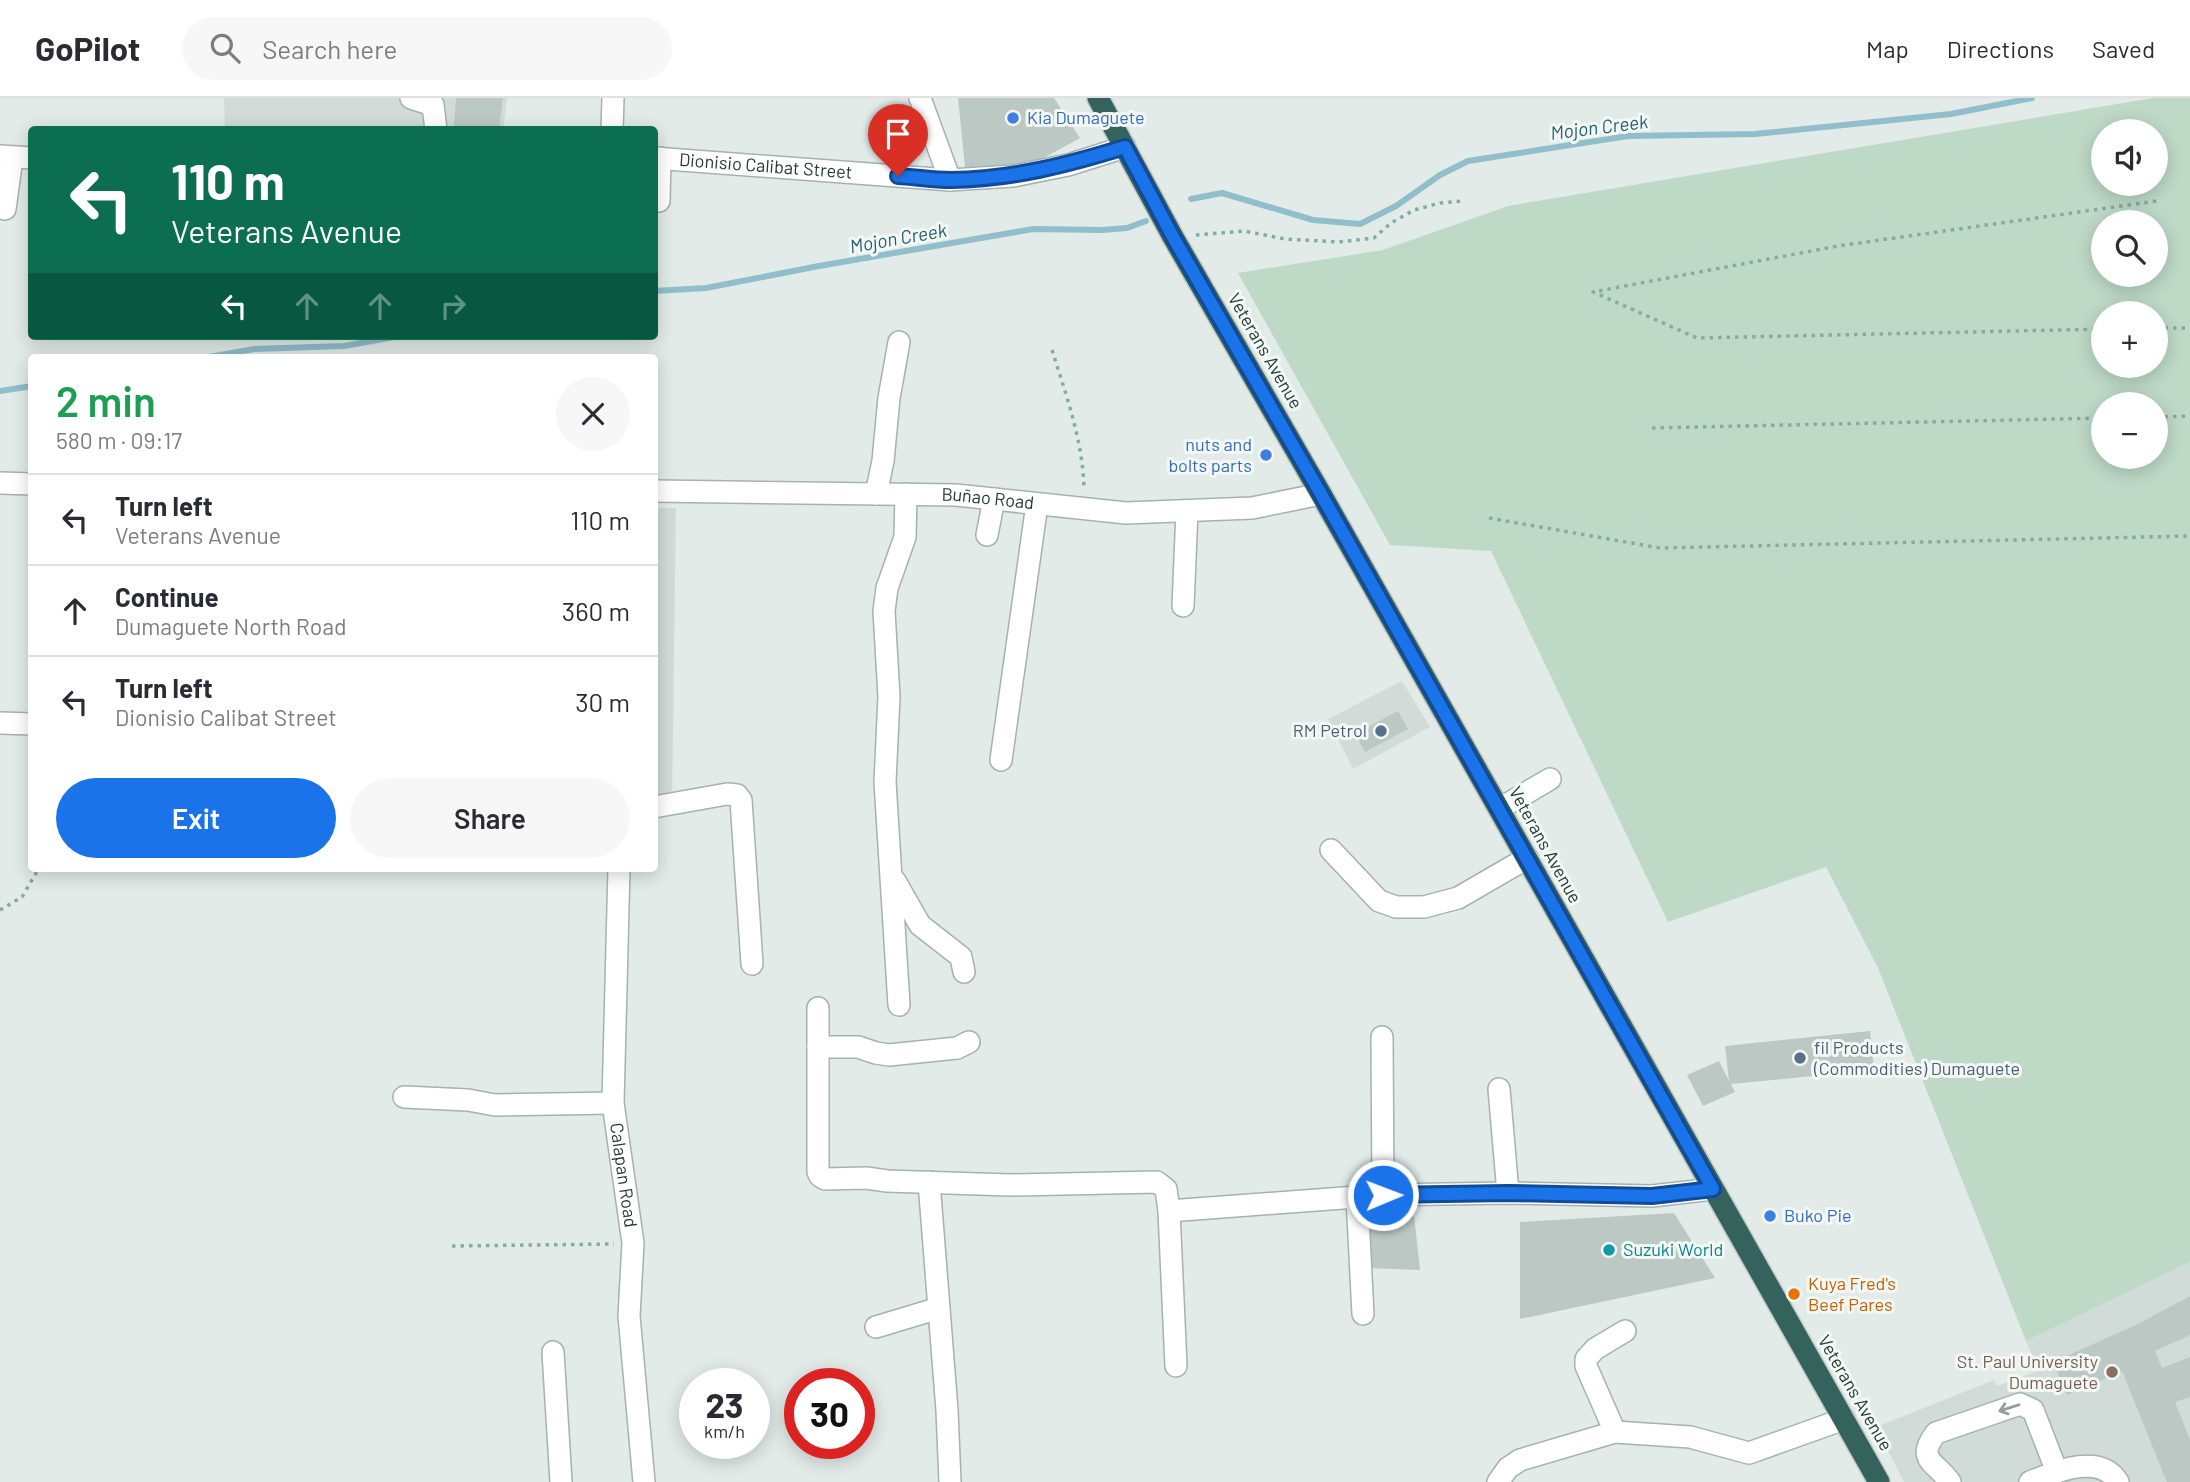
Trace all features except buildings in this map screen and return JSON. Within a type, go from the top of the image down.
[{"type":"highway","name":"Veterans Avenue","points":[[1098,98],[1171,233],[1880,1482]]},
{"type":"street","points":[[411,98],[433,105],[436,126]]},
{"type":"street","points":[[612,126],[613,98]]},
{"type":"street","points":[[920,98],[950,180]]},
{"type":"street","name":"Dionisio Calibat Street","points":[[658,158],[950,180],[1013,176],[1068,165],[1125,147]]},
{"type":"street","points":[[5,209],[15,157]]},
{"type":"street","points":[[658,180],[659,201]]},
{"type":"street","points":[[876,494],[900,342]]},
{"type":"street","points":[[0,483],[28,484]]},
{"type":"street","name":"Buñao Road","points":[[658,491],[906,494],[994,499],[1126,513],[1252,508],[1321,494]]},
{"type":"street","points":[[900,1004],[884,782],[889,697],[884,611],[887,588],[905,537],[906,494]]},
{"type":"street","points":[[987,535],[994,499]]},
{"type":"street","points":[[1001,760],[1037,504]]},
{"type":"street","points":[[1183,606],[1187,510]]},
{"type":"street","points":[[0,723],[28,724]]},
{"type":"street","points":[[1499,809],[1550,779]]},
{"type":"street","points":[[658,806],[727,794],[737,795],[741,800],[752,964]]},
{"type":"street","points":[[1331,850],[1380,901],[1396,907],[1424,907],[1458,898],[1527,859]]},
{"type":"street","name":"Calapan Road","points":[[619,872],[613,1103],[633,1244],[629,1316],[645,1482]]},
{"type":"street","points":[[891,873],[920,925],[961,957],[964,972]]},
{"type":"street","points":[[818,1007],[820,1176],[839,1180],[866,1178],[1010,1185],[1157,1182],[1166,1189],[1169,1211],[1176,1366]]},
{"type":"street","points":[[1382,1037],[1383,1195]]},
{"type":"street","points":[[818,1047],[858,1047],[889,1055],[957,1048],[970,1042]]},
{"type":"street","points":[[1499,1089],[1508,1193]]},
{"type":"street","points":[[404,1097],[468,1100],[495,1105],[613,1103]]},
{"type":"street","points":[[929,1182],[950,1482]]},
{"type":"street","points":[[1169,1211],[1383,1195],[1508,1193],[1652,1196],[1713,1189]]},
{"type":"street","points":[[1357,1197],[1363,1314]]},
{"type":"street","points":[[876,1327],[939,1308]]},
{"type":"street","points":[[1615,1432],[1586,1366],[1586,1359],[1595,1349],[1625,1331]]},
{"type":"street","points":[[553,1352],[561,1482]]},
{"type":"street","points":[[1950,1482],[1930,1462],[1927,1452],[1928,1442],[1936,1433],[2020,1404],[2033,1410],[2057,1472]]},
{"type":"street","points":[[1499,1482],[1508,1468],[1520,1460],[1615,1432],[1689,1437],[1749,1453],[1844,1419]]},
{"type":"street","points":[[2030,1482],[2057,1472],[2092,1466],[2113,1474],[2118,1482]]},
{"type":"path","points":[[1171,233],[1244,232],[1284,239],[1351,240],[1374,237],[1414,210],[1462,201]]},
{"type":"path","points":[[2091,330],[1698,338],[1592,292],[1838,246],[2157,201]]},
{"type":"path","points":[[2168,328],[2190,328]]},
{"type":"path","points":[[1052,350],[1076,428],[1083,468],[1084,509]]},
{"type":"path","points":[[2168,417],[2190,416]]},
{"type":"path","points":[[1652,428],[2091,418]]},
{"type":"path","points":[[1489,518],[1660,548],[2190,536]]},
{"type":"path","points":[[0,910],[22,897],[37,872]]},
{"type":"path","points":[[452,1246],[633,1244]]},
{"type":"shaded area","points":[[224,98],[507,98],[504,126],[225,126]]},
{"type":"shaded area","points":[[658,508],[676,508],[672,801],[658,801]]},
{"type":"shaded area","points":[[1402,681],[1430,727],[1353,769],[1328,719]]},
{"type":"shaded area","name":"St. Paul University Dumaguete","points":[[2190,1262],[2190,1482],[1904,1482],[1876,1427],[1994,1380],[1997,1386],[2038,1371],[2026,1341]]},
{"type":"green space","points":[[2153,98],[2190,98],[2190,1262],[2026,1341],[1878,968],[1826,867],[1668,922],[1491,551],[1390,545],[1238,273],[1383,250],[1508,206]]},
{"type":"waterway","name":"Mojon Creek","points":[[1191,199],[1222,193],[1313,220],[1360,224],[1396,206],[1440,175],[1468,161],[1628,136],[1755,134],[1951,114],[2032,98]]},
{"type":"waterway","name":"Mojon Creek","points":[[658,291],[706,288],[1033,229],[1102,230],[1127,228],[1146,221]]},
{"type":"waterway","name":"Mojon Creek","points":[[226,354],[254,349],[344,346],[378,340]]},
{"type":"waterway","name":"Mojon Creek","points":[[0,391],[28,387]]},
{"type":"place","name":"Kia Dumaguete","points":[[1013,118]]},
{"type":"place","name":"nuts and bolts parts","points":[[1266,455]]},
{"type":"place","name":"RM Petrol","points":[[1381,731]]},
{"type":"place","name":"fil Products (Commodities) Dumaguete","points":[[1800,1058]]},
{"type":"place","name":"Buko Pie","points":[[1770,1216]]},
{"type":"place","name":"Suzuki World","points":[[1609,1250]]},
{"type":"place","name":"Kuya Fred's Beef Pares","points":[[1794,1294]]},
{"type":"place","name":"St. Paul University Dumaguete","points":[[2112,1372]]},
{"type":"route","points":[[898,176],[950,180],[1013,176],[1068,165],[1125,147],[1173,237],[1713,1189],[1652,1196],[1508,1193],[1383,1195]]}]
